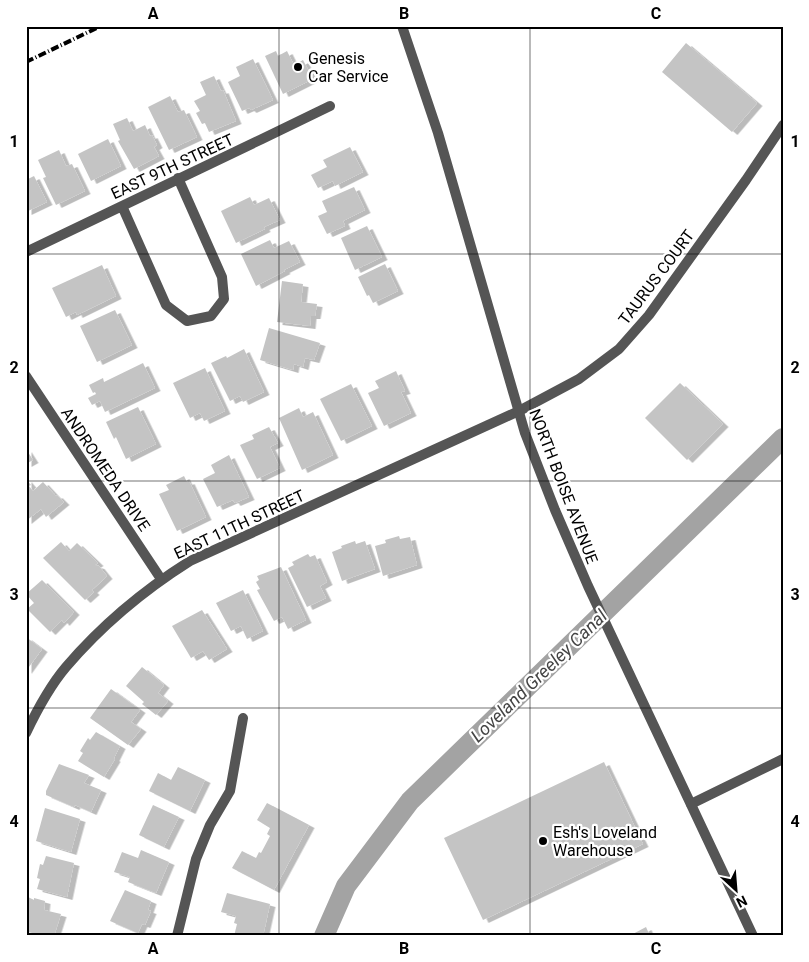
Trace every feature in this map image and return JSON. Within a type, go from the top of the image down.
[{"type":"street","name":"NORTH BOISE AVENUE","points":[[402,26],[438,133],[519,411],[540,471],[588,586],[753,936]]},
{"type":"street","name":"EAST 9TH STREET","points":[[26,252],[330,106]]},
{"type":"street","name":"TAURUS COURT","points":[[519,411],[579,379],[620,349],[649,315],[783,125]]},
{"type":"street","points":[[122,206],[166,305],[187,321],[211,316],[224,299],[222,277],[178,178]]},
{"type":"street","name":"ANDROMEDA DRIVE","points":[[26,376],[161,579]]},
{"type":"street","name":"EAST 11TH STREET","points":[[26,733],[40,706],[65,668],[127,606],[161,579],[190,562],[519,411]]},
{"type":"street","points":[[177,936],[196,859],[210,825],[230,791],[243,718]]},
{"type":"street","points":[[691,804],[783,759]]},
{"type":"building","points":[[686,43],[757,103],[732,132],[662,72]]},
{"type":"building","points":[[276,51],[278,56],[287,51],[294,65],[303,60],[313,79],[283,94],[265,56]]},
{"type":"building","points":[[253,59],[273,100],[251,110],[249,108],[242,111],[228,82],[240,76],[236,67]]},
{"type":"building","points":[[214,76],[221,91],[223,90],[236,121],[209,132],[205,123],[202,124],[196,113],[200,111],[194,101],[206,95],[200,82]]},
{"type":"building","points":[[170,96],[178,112],[184,110],[197,137],[169,150],[148,107]]},
{"type":"building","points":[[127,118],[133,131],[145,125],[157,145],[154,147],[159,156],[134,169],[118,141],[120,140],[113,124]]},
{"type":"building","points":[[108,139],[121,166],[91,181],[78,154]]},
{"type":"building","points":[[350,147],[363,172],[335,186],[333,181],[318,188],[311,175],[327,167],[323,160]]},
{"type":"building","points":[[59,150],[66,166],[72,164],[85,191],[56,205],[43,178],[46,177],[38,160]]},
{"type":"building","points":[[34,176],[47,202],[26,212],[26,180]]},
{"type":"building","points":[[354,187],[365,210],[343,221],[345,226],[327,234],[318,216],[327,212],[322,201]]},
{"type":"building","points":[[250,197],[254,205],[269,198],[280,220],[236,243],[221,211]]},
{"type":"building","points":[[367,226],[382,257],[355,270],[341,238]]},
{"type":"building","points":[[270,240],[274,248],[289,241],[300,262],[256,286],[241,254]]},
{"type":"building","points":[[385,264],[398,291],[373,303],[369,295],[367,296],[358,277]]},
{"type":"building","points":[[102,265],[116,296],[77,315],[76,312],[66,317],[52,288]]},
{"type":"building","points":[[282,281],[303,284],[301,302],[317,304],[315,316],[311,316],[310,326],[277,322]]},
{"type":"building","points":[[115,310],[132,345],[97,362],[80,326]]},
{"type":"building","points":[[269,328],[320,343],[314,360],[305,358],[303,367],[294,364],[293,370],[260,360]]},
{"type":"building","points":[[244,349],[264,392],[243,402],[240,396],[230,401],[211,363],[226,356],[227,358]]},
{"type":"building","points":[[143,363],[155,388],[105,412],[100,401],[92,405],[88,398],[96,394],[95,392],[93,393],[89,385],[103,378],[104,382]]},
{"type":"building","points":[[205,368],[225,411],[204,421],[200,413],[190,418],[173,383]]},
{"type":"building","points":[[396,371],[405,391],[401,392],[411,413],[384,426],[368,393],[379,388],[375,381]]},
{"type":"building","points":[[680,383],[723,424],[687,460],[645,418]]},
{"type":"building","points":[[351,384],[372,426],[341,441],[320,399]]},
{"type":"building","points":[[138,407],[156,444],[126,459],[116,437],[114,439],[106,422]]},
{"type":"building","points":[[299,408],[303,417],[313,412],[333,455],[302,470],[279,418]]},
{"type":"building","points":[[269,427],[278,443],[270,447],[280,468],[257,479],[240,445],[254,439],[252,435]]},
{"type":"building","points":[[26,449],[33,460],[26,464]]},
{"type":"building","points":[[229,455],[249,497],[235,503],[233,500],[217,507],[203,479],[215,473],[211,465]]},
{"type":"building","points":[[184,476],[187,482],[189,481],[206,517],[177,531],[159,494],[169,490],[166,485]]},
{"type":"building","points":[[26,479],[33,491],[43,482],[64,502],[46,517],[41,509],[26,521]]},
{"type":"building","points":[[399,536],[400,539],[410,537],[417,565],[383,576],[375,546],[386,543],[385,540]]},
{"type":"building","points":[[355,541],[356,544],[365,541],[375,569],[342,581],[332,552],[342,548],[341,546]]},
{"type":"building","points":[[61,542],[69,551],[77,543],[98,563],[95,565],[99,566],[107,576],[92,590],[94,592],[85,600],[43,558]]},
{"type":"building","points":[[308,554],[310,557],[315,555],[327,582],[320,586],[326,598],[307,607],[288,568],[294,565],[292,562]]},
{"type":"building","points":[[281,567],[306,620],[288,629],[282,617],[274,621],[257,590],[260,589],[256,582],[259,580],[257,576]]},
{"type":"building","points":[[42,580],[74,612],[64,623],[62,620],[50,632],[27,609],[34,603],[26,594]]},
{"type":"building","points":[[243,590],[263,631],[247,639],[241,626],[231,631],[216,603]]},
{"type":"building","points":[[202,610],[227,649],[209,660],[203,651],[191,658],[172,626]]},
{"type":"building","points":[[26,637],[42,649],[26,671]]},
{"type":"building","points":[[142,667],[164,685],[158,693],[168,701],[156,715],[142,704],[144,702],[126,686]]},
{"type":"building","points":[[111,689],[140,710],[131,722],[141,729],[128,745],[90,718]]},
{"type":"building","points":[[96,732],[120,746],[115,759],[104,777],[78,761],[83,753],[80,751],[88,738],[90,740]]},
{"type":"building","name":"Esh's Loveland Warehouse","points":[[604,762],[643,844],[483,920],[444,838]]},
{"type":"building","points":[[59,764],[89,775],[84,783],[101,790],[91,812],[46,795],[46,791]]},
{"type":"building","points":[[178,767],[205,780],[190,811],[149,791],[158,773],[171,780]]},
{"type":"building","points":[[267,803],[309,825],[274,890],[232,868],[242,851],[256,858],[259,852],[261,853],[270,836],[267,834],[270,828],[257,820]]},
{"type":"building","points":[[153,805],[179,817],[164,847],[139,835]]},
{"type":"building","points":[[45,808],[80,819],[71,852],[36,841]]},
{"type":"building","points":[[141,850],[169,862],[156,893],[128,882],[130,877],[114,872],[122,852],[138,858]]},
{"type":"building","points":[[46,856],[74,863],[67,897],[37,889],[40,879],[37,878],[40,864],[43,865]]},
{"type":"building","points":[[125,890],[151,901],[148,910],[151,911],[145,925],[142,924],[138,933],[110,921]]},
{"type":"building","points":[[227,893],[270,904],[263,936],[234,936],[237,924],[234,923],[236,916],[221,912]]},
{"type":"building","points":[[26,896],[34,900],[34,898],[45,901],[44,910],[61,914],[54,936],[26,932]]},
{"type":"building","points":[[646,927],[650,936],[629,936]]},
{"type":"waterway","name":"Loveland Greeley Canal","points":[[324,936],[346,886],[410,801],[783,438]]},
{"type":"railway","points":[[26,62],[101,26]]},
{"type":"place","name":"Genesis Car Service","points":[[298,67]]},
{"type":"place","name":"Esh's Loveland Warehouse","points":[[543,841]]}]
